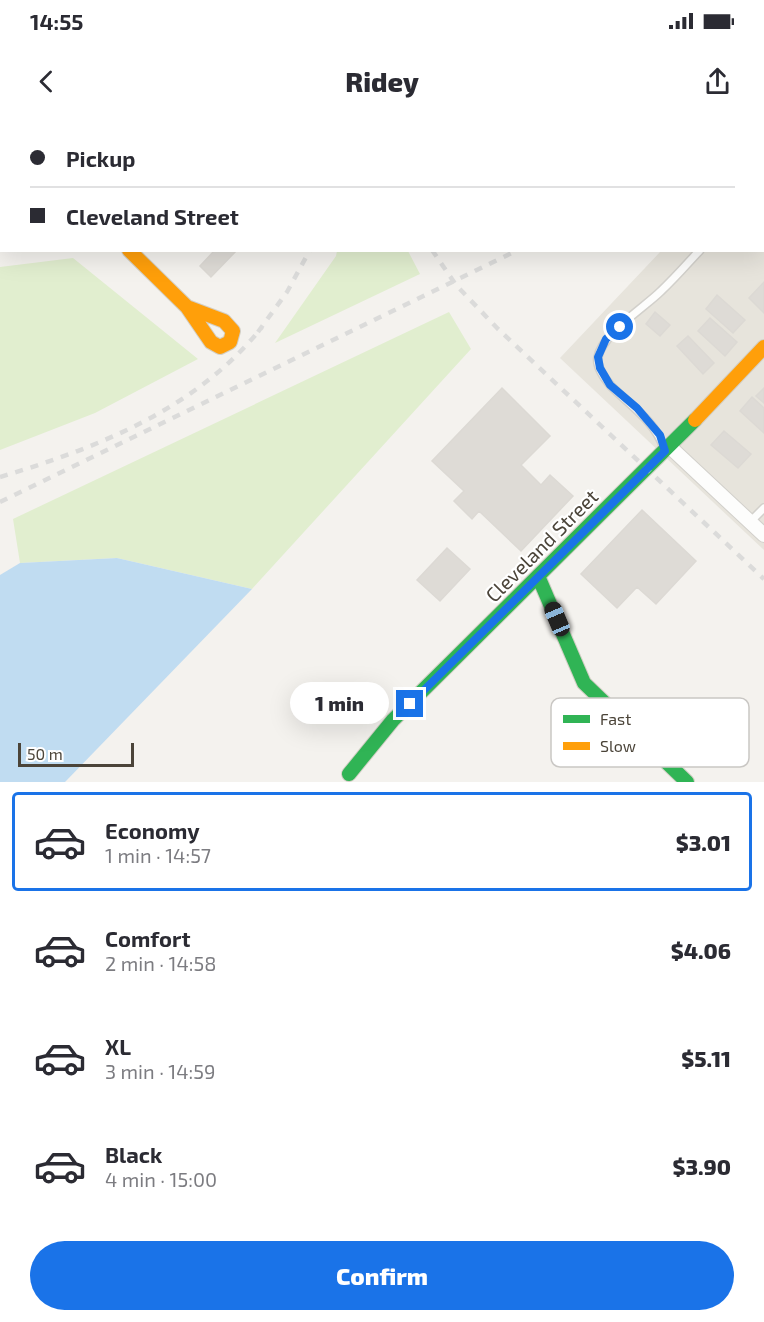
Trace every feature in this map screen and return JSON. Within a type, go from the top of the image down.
[{"type":"street","points":[[131,252],[187,307]]},
{"type":"street","name":"Cleveland Street","points":[[349,774],[393,720],[667,449],[764,347]]},
{"type":"street","points":[[667,449],[764,535]]},
{"type":"street","points":[[538,576],[584,683],[600,698]]},
{"type":"street","points":[[671,767],[687,782]]},
{"type":"lane","points":[[667,449],[660,435],[637,408],[610,385],[600,368],[598,357],[606,339],[661,292],[698,252]]},
{"type":"lane","points":[[750,522],[764,508]]},
{"type":"shaded area","points":[[660,252],[764,252],[764,550],[560,358]]},
{"type":"green space","points":[[337,252],[409,252],[420,274],[275,343]]},
{"type":"green space","points":[[73,258],[198,359],[95,413],[0,450],[0,267]]},
{"type":"green space","points":[[449,312],[471,349],[252,589],[117,558],[20,563],[13,519]]},
{"type":"water","points":[[117,558],[252,589],[65,782],[0,782],[0,575],[20,563]]},
{"type":"building","points":[[213,252],[235,252],[211,277],[200,266]]},
{"type":"building","points":[[764,282],[764,313],[749,298]]},
{"type":"building","points":[[717,295],[745,320],[733,333],[706,309]]},
{"type":"building","points":[[655,312],[670,325],[660,336],[646,324]]},
{"type":"building","points":[[710,318],[737,342],[725,356],[698,331]]},
{"type":"building","points":[[688,336],[714,363],[703,374],[677,346]]},
{"type":"building","points":[[502,388],[550,436],[521,465],[541,485],[550,475],[573,496],[521,551],[479,511],[472,519],[454,501],[464,491],[432,461]]},
{"type":"building","points":[[764,388],[764,403],[756,396]]},
{"type":"building","points":[[752,397],[764,408],[764,433],[740,411]]},
{"type":"building","points":[[724,431],[751,454],[738,468],[711,445]]},
{"type":"building","points":[[642,510],[696,561],[656,604],[637,587],[617,608],[581,574]]},
{"type":"building","points":[[447,548],[470,569],[440,601],[417,580]]},
{"type":"railway","points":[[258,332],[287,292],[309,252]]},
{"type":"railway","points":[[433,252],[456,285],[498,329],[764,579]]},
{"type":"railway","points":[[0,502],[514,252]]},
{"type":"railway","points":[[0,477],[73,453],[143,422],[176,403],[207,381],[236,356],[262,327]]},
{"type":"traffic: fast","points":[[349,774],[393,720],[695,420]]},
{"type":"traffic: fast","points":[[538,576],[584,683],[600,698]]},
{"type":"traffic: fast","points":[[671,767],[687,782]]},
{"type":"traffic: slow","points":[[131,252],[187,307]]},
{"type":"traffic: slow","points":[[187,307],[224,321],[233,331],[230,342],[220,347],[211,342],[187,307]]},
{"type":"traffic: slow","points":[[695,420],[764,347]]},
{"type":"route","points":[[410,704],[665,451],[660,435],[637,408],[610,385],[600,368],[598,357],[606,339],[620,327]]}]
